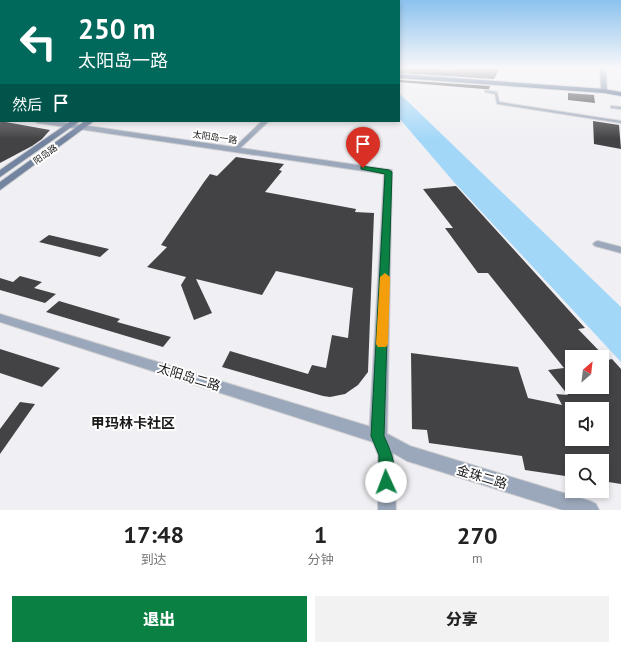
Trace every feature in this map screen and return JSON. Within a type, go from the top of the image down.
[{"type":"main road","name":"阳岛路","points":[[0,174],[75,125],[86,122]]},
{"type":"main road","name":"阳岛路","points":[[0,187],[75,125]]},
{"type":"street","name":"太阳岛一路","points":[[47,122],[389,172],[378,436]]},
{"type":"street","points":[[235,150],[265,122]]},
{"type":"street","points":[[598,244],[621,250]]},
{"type":"street","name":"太阳岛二路","points":[[0,318],[378,436]]},
{"type":"street","points":[[378,436],[386,455],[387,510]]},
{"type":"street","name":"金珠二路","points":[[378,436],[407,453],[590,510]]},
{"type":"lane","points":[[490,92],[496,93],[498,103],[621,122]]},
{"type":"lane","points":[[612,106],[621,108]]},
{"type":"water","points":[[400,94],[621,307],[621,362],[453,181],[400,119]]},
{"type":"building","points":[[568,93],[594,95],[595,103],[568,100]]},
{"type":"building","points":[[593,121],[619,125],[621,149],[594,144]]},
{"type":"building","points":[[0,122],[50,130],[42,139],[32,146],[0,163]]},
{"type":"building","points":[[236,157],[284,164],[279,170],[282,171],[265,192],[356,209],[355,212],[374,213],[368,372],[358,385],[345,394],[330,397],[323,396],[222,367],[230,351],[308,374],[312,365],[326,368],[332,335],[348,338],[353,288],[276,271],[262,295],[196,279],[212,313],[194,320],[181,285],[186,277],[147,267],[167,247],[161,245],[210,174],[217,176]]},
{"type":"building","points":[[456,186],[585,328],[578,329],[598,350],[565,350],[565,391],[548,370],[564,368],[488,273],[478,273],[445,228],[453,228],[423,189]]},
{"type":"building","points":[[49,235],[109,249],[100,257],[39,242]]},
{"type":"building","points":[[20,276],[42,282],[34,288],[56,294],[45,303],[0,290],[0,278],[13,282]]},
{"type":"building","points":[[59,301],[120,319],[117,322],[171,337],[163,347],[46,312]]},
{"type":"building","points":[[0,349],[60,368],[42,387],[0,373]]},
{"type":"building","points":[[411,353],[518,367],[528,398],[562,405],[556,394],[568,395],[567,394],[609,394],[609,360],[612,359],[621,369],[621,484],[609,482],[609,454],[565,454],[565,476],[525,470],[522,456],[429,443],[427,430],[412,429]]},
{"type":"building","points":[[20,402],[35,404],[0,454],[0,429]]},
{"type":"slow traffic","points":[[382,344],[385,277]]},
{"type":"district","name":"甲玛林卡社区","points":[[133,423]]},
{"type":"route","points":[[363,168],[389,172],[390,186],[378,436],[386,455],[386,482]]}]
